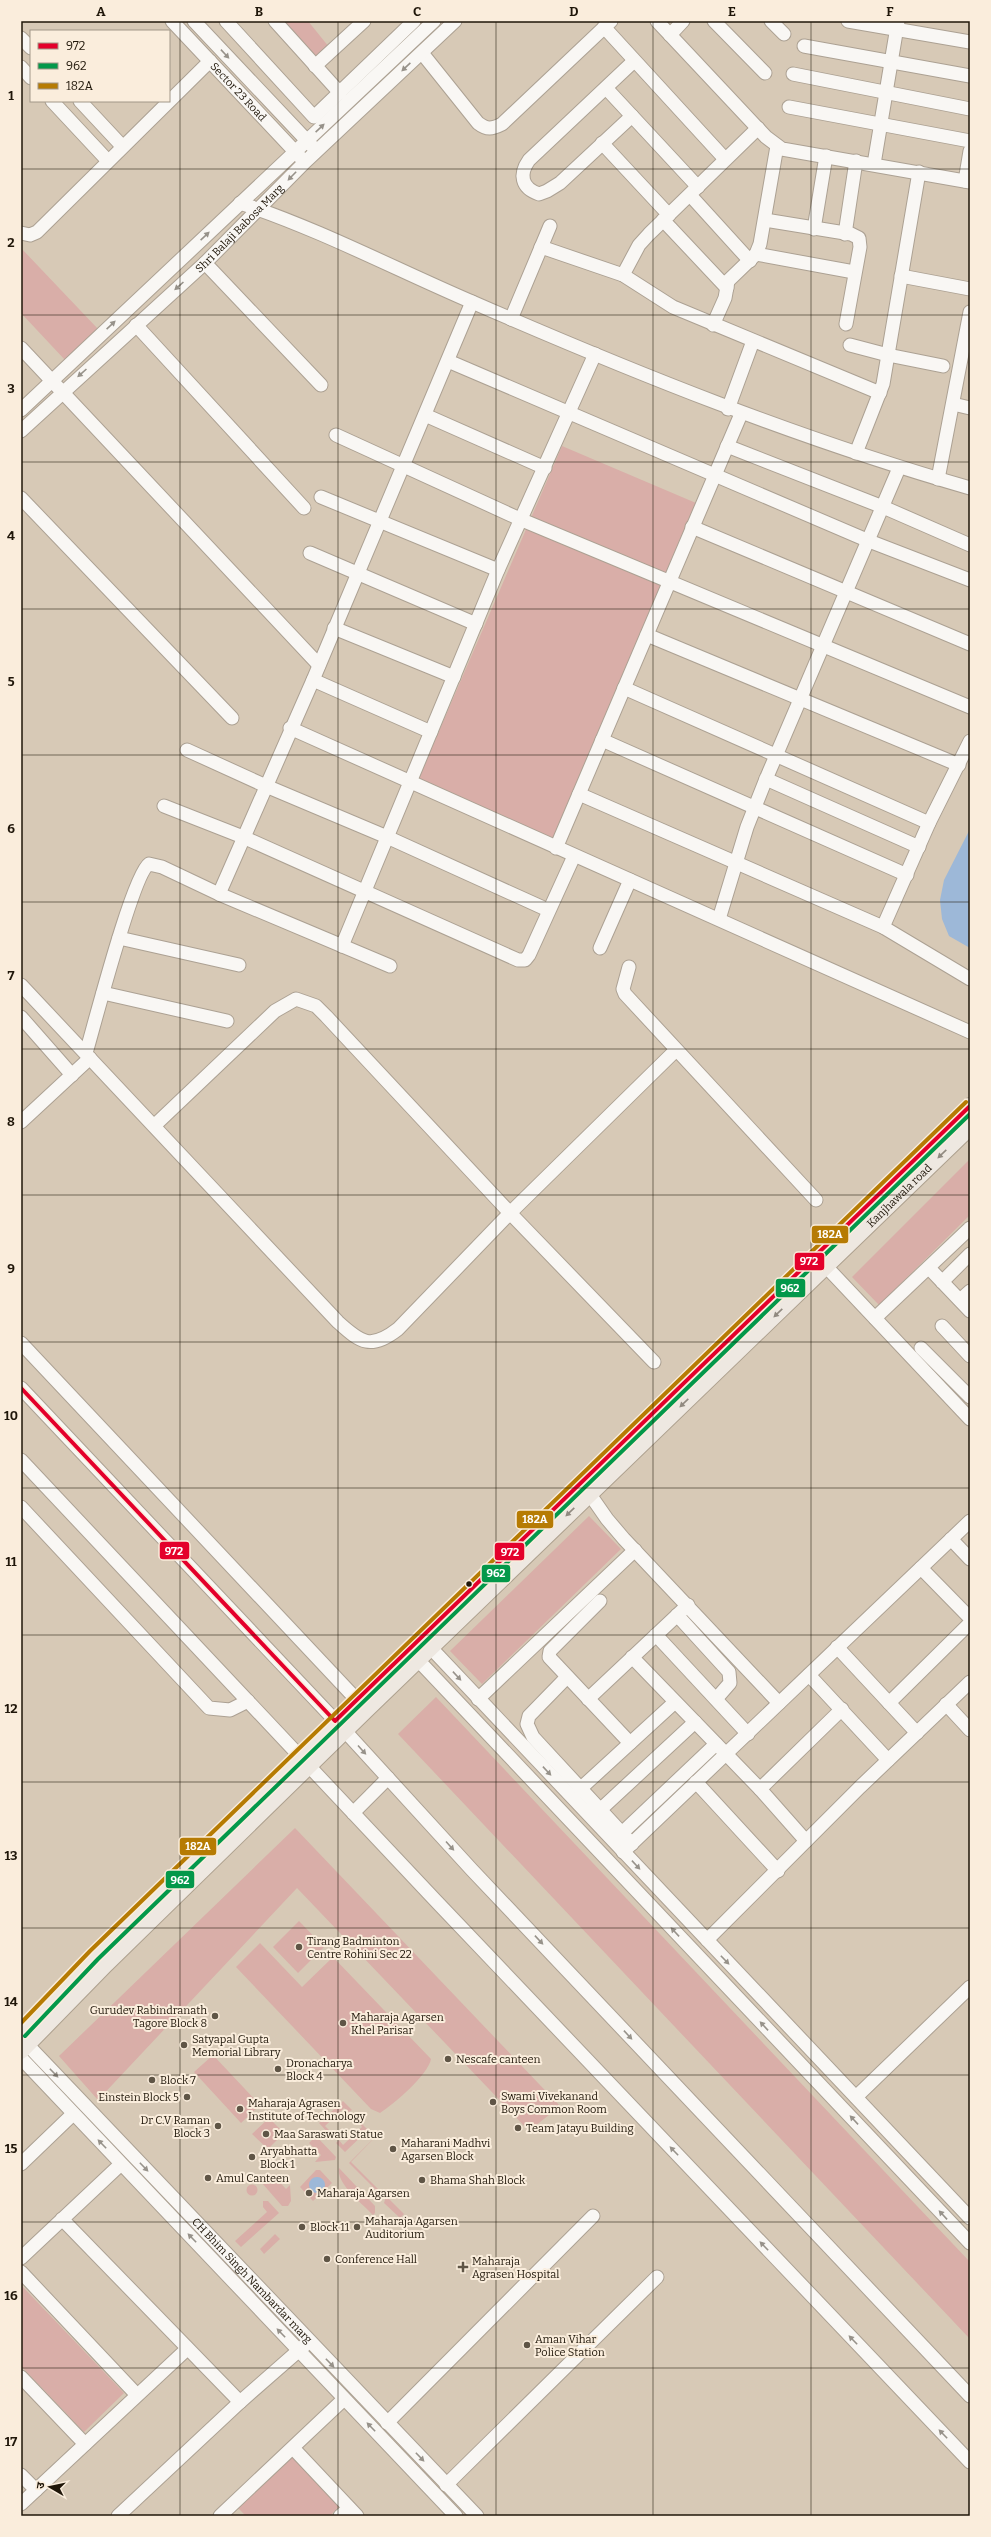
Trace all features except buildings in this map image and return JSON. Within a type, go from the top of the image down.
[{"type":"main road","name":"Kanjhawala road","points":[[22,2045],[106,1964],[340,1726],[418,1660],[815,1255],[970,1107]]},
{"type":"main road","name":"Kanjhawala road","points":[[340,1726],[357,1700],[826,1266],[970,1127]]},
{"type":"street","name":"Sector 23 Road","points":[[172,21],[305,162]]},
{"type":"street","points":[[226,21],[314,117],[414,21]]},
{"type":"street","points":[[275,21],[340,93]]},
{"type":"street","points":[[315,66],[364,21]]},
{"type":"street","name":"Shri Balaji Babosa Marg","points":[[21,410],[434,21]]},
{"type":"street","name":"Shri Balaji Babosa Marg","points":[[21,432],[61,392],[205,262],[259,210],[316,151],[455,21]]},
{"type":"street","points":[[656,21],[777,146],[794,151],[968,181],[970,151]]},
{"type":"street","points":[[670,35],[683,21]]},
{"type":"street","points":[[714,21],[765,73]]},
{"type":"street","points":[[771,21],[784,34]]},
{"type":"street","points":[[848,21],[897,25],[970,42]]},
{"type":"street","name":"Sector 23 Road","points":[[199,23],[316,151]]},
{"type":"street","points":[[187,36],[199,23]]},
{"type":"street","points":[[422,52],[478,123],[484,128],[493,128],[502,124],[607,24],[634,61],[725,159]]},
{"type":"street","points":[[874,164],[897,25]]},
{"type":"street","points":[[804,46],[970,76]]},
{"type":"street","points":[[170,100],[210,61]]},
{"type":"street","points":[[632,116],[560,183],[547,192],[539,194],[525,186],[522,179],[523,168],[529,160],[634,61]]},
{"type":"street","points":[[21,68],[30,77]]},
{"type":"street","points":[[793,74],[970,109]]},
{"type":"street","points":[[606,88],[632,116],[694,191],[753,257],[854,272]]},
{"type":"street","points":[[53,102],[108,160]]},
{"type":"street","points":[[81,102],[122,146]]},
{"type":"street","points":[[21,233],[30,235],[37,232],[168,102]]},
{"type":"street","points":[[789,107],[970,141]]},
{"type":"street","points":[[623,275],[639,245],[758,128]]},
{"type":"street","points":[[602,143],[727,288]]},
{"type":"street","points":[[713,325],[725,298],[732,276],[753,257],[765,220],[777,146]]},
{"type":"street","points":[[814,229],[826,156]]},
{"type":"street","points":[[845,234],[856,162]]},
{"type":"street","points":[[856,453],[880,393],[888,355],[918,172]]},
{"type":"street","points":[[240,203],[511,319],[740,414],[899,468],[970,488]]},
{"type":"street","points":[[765,220],[855,236],[860,241],[846,324]]},
{"type":"street","points":[[511,319],[550,226]]},
{"type":"street","points":[[541,247],[623,275],[673,307],[713,325],[880,393]]},
{"type":"street","points":[[205,262],[321,385]]},
{"type":"street","points":[[901,276],[970,289]]},
{"type":"street","points":[[219,894],[290,728],[313,680],[472,302]]},
{"type":"street","points":[[938,479],[970,312]]},
{"type":"street","points":[[136,325],[304,508]]},
{"type":"street","points":[[728,409],[754,341]]},
{"type":"street","points":[[850,345],[888,355],[943,366]]},
{"type":"street","points":[[21,348],[319,664]]},
{"type":"street","points":[[342,946],[498,570],[522,520],[595,354]]},
{"type":"street","points":[[448,361],[869,541],[970,580]]},
{"type":"street","points":[[953,404],[970,408]]},
{"type":"street","points":[[556,848],[740,414]]},
{"type":"street","points":[[425,415],[545,468]]},
{"type":"street","points":[[336,435],[403,467],[522,520],[970,708]]},
{"type":"street","points":[[727,446],[883,507],[970,545]]},
{"type":"street","points":[[719,919],[754,808],[899,468]]},
{"type":"street","points":[[321,497],[498,570]]},
{"type":"street","points":[[21,498],[232,718]]},
{"type":"street","points":[[692,527],[970,644]]},
{"type":"street","points":[[310,553],[476,624]]},
{"type":"street","points":[[334,628],[454,677]]},
{"type":"street","points":[[647,635],[959,766]]},
{"type":"street","points":[[313,680],[431,732]]},
{"type":"street","points":[[624,688],[777,754],[929,823]]},
{"type":"street","points":[[290,728],[409,783],[719,919],[970,1032]]},
{"type":"street","points":[[602,740],[906,875]]},
{"type":"street","points":[[883,927],[929,823],[959,766],[970,741]]},
{"type":"street","points":[[187,750],[266,786],[387,837],[548,910]]},
{"type":"street","points":[[766,779],[919,847]]},
{"type":"street","points":[[579,794],[883,927],[970,979]]},
{"type":"street","points":[[164,806],[243,837],[365,890],[518,960],[525,960],[529,954],[574,856]]},
{"type":"street","points":[[21,1122],[72,1075],[88,1056],[103,993],[119,938],[139,878],[149,864],[162,866],[219,894],[390,966]]},
{"type":"street","points":[[600,948],[630,880]]},
{"type":"street","points":[[119,938],[239,965]]},
{"type":"street","points":[[629,967],[623,992],[816,1200]]},
{"type":"street","points":[[21,985],[155,1125],[338,1322],[350,1333],[366,1342],[378,1342],[398,1329],[510,1213],[676,1050]]},
{"type":"street","points":[[103,993],[227,1021]]},
{"type":"street","points":[[155,1125],[275,1011],[290,1000],[301,1000],[316,1006],[510,1213],[654,1362]]},
{"type":"street","points":[[21,1017],[72,1075]]},
{"type":"street","points":[[875,1318],[970,1228]]},
{"type":"street","points":[[942,1282],[970,1254]]},
{"type":"street","points":[[815,1255],[970,1418]]},
{"type":"street","points":[[929,1268],[970,1311]]},
{"type":"street","points":[[960,1300],[970,1291]]},
{"type":"street","points":[[942,1326],[970,1356]]},
{"type":"street","points":[[21,1343],[357,1700]]},
{"type":"street","points":[[921,1348],[970,1397]]},
{"type":"street","points":[[21,1388],[340,1726],[477,1876],[970,2396]]},
{"type":"street","points":[[21,1460],[353,1813],[970,2462]]},
{"type":"street","points":[[585,1488],[606,1519],[779,1703]]},
{"type":"street","points":[[22,1510],[209,1708],[230,1710],[248,1701]]},
{"type":"street","points":[[627,1848],[970,1521]]},
{"type":"street","points":[[951,1539],[970,1559]]},
{"type":"street","points":[[478,1699],[635,1550]]},
{"type":"street","points":[[921,1568],[970,1618]]},
{"type":"street","points":[[600,1601],[549,1653],[551,1660],[630,1743]]},
{"type":"street","points":[[588,1699],[688,1605]]},
{"type":"street","points":[[677,1615],[730,1672],[730,1683],[716,1699]]},
{"type":"street","points":[[889,1703],[970,1623]]},
{"type":"street","points":[[656,1635],[748,1734]]},
{"type":"street","points":[[837,1647],[917,1733]]},
{"type":"street","points":[[430,1648],[478,1699],[627,1848],[707,1940],[970,2218]]},
{"type":"street","points":[[632,1657],[760,1789],[806,1841]]},
{"type":"street","points":[[418,1660],[970,2243]]},
{"type":"street","points":[[808,1675],[842,1709],[888,1760]]},
{"type":"street","points":[[567,1677],[528,1716],[527,1724],[533,1737],[622,1833],[627,1848]]},
{"type":"street","points":[[707,1940],[888,1760],[970,1682]]},
{"type":"street","points":[[580,1789],[675,1702]]},
{"type":"street","points":[[946,1704],[970,1730]]},
{"type":"street","points":[[760,1789],[842,1709]]},
{"type":"street","points":[[600,1810],[694,1722]]},
{"type":"street","points":[[622,1833],[716,1744]]},
{"type":"street","points":[[353,1813],[388,1778]]},
{"type":"street","points":[[696,1782],[778,1871]]},
{"type":"street","points":[[856,2097],[970,1987]]},
{"type":"street","name":"CH Bhim Singh Nambardar marg","points":[[22,2045],[74,2114],[456,2516]]},
{"type":"street","name":"CH Bhim Singh Nambardar marg","points":[[22,2045],[310,2341],[477,2516]]},
{"type":"street","points":[[21,2164],[74,2114]]},
{"type":"street","points":[[21,2258],[121,2164]]},
{"type":"street","points":[[388,2423],[593,2216]]},
{"type":"street","points":[[62,2219],[240,2402]]},
{"type":"street","points":[[21,2272],[137,2396]]},
{"type":"street","points":[[446,2485],[657,2277]]},
{"type":"street","points":[[118,2516],[240,2402],[310,2341]]},
{"type":"street","points":[[21,2504],[187,2349]]},
{"type":"street","points":[[21,2377],[86,2444]]},
{"type":"street","points":[[229,2513],[292,2448],[344,2399]]},
{"type":"street","points":[[292,2448],[349,2513]]},
{"type":"street","points":[[21,2475],[36,2490]]},
{"type":"shaded area","points":[[278,21],[308,21],[329,47],[315,61]]},
{"type":"shaded area","points":[[21,248],[98,329],[65,360],[21,313]]},
{"type":"shaded area","points":[[562,446],[696,503],[554,841],[417,782]]},
{"type":"shaded area","points":[[970,1159],[970,1215],[879,1305],[852,1277]]},
{"type":"shaded area","points":[[589,1516],[621,1549],[482,1684],[450,1651]]},
{"type":"shaded area","points":[[436,1697],[970,2262],[970,2339],[398,1734]]},
{"type":"shaded area","points":[[295,1828],[560,2106],[529,2131],[297,1888],[98,2100],[59,2056]]},
{"type":"shaded area","name":"Tirang Badminton Centre Rohini Sec 22","points":[[299,1921],[324,1947],[298,1973],[273,1947]]},
{"type":"shaded area","name":"Maharaja Agarsen Khel Parisar","points":[[260,1943],[302,1987],[333,1957],[431,2059],[429,2066],[424,2073],[401,2096],[380,2113],[371,2109],[236,1967]]},
{"type":"shaded area","points":[[213,2055],[260,2105],[241,2123],[194,2072]]},
{"type":"shaded area","points":[[343,2101],[352,2110],[349,2112],[344,2108],[325,2126],[331,2132],[329,2134],[319,2123]]},
{"type":"shaded area","points":[[269,2118],[284,2133],[268,2149],[252,2134]]},
{"type":"shaded area","points":[[357,2119],[368,2130],[345,2152],[336,2143],[339,2140],[343,2145],[362,2127]]},
{"type":"shaded area","points":[[383,2129],[351,2162],[382,2193],[379,2193],[349,2163]]},
{"type":"shaded area","points":[[316,2136],[336,2157],[335,2160],[315,2162],[321,2155],[309,2143]]},
{"type":"shaded area","points":[[339,2168],[375,2206],[375,2213],[373,2215],[346,2187],[339,2174]]},
{"type":"shaded area","points":[[316,2170],[320,2170],[332,2183],[313,2201],[300,2187]]},
{"type":"shaded area","points":[[272,2174],[286,2189],[290,2185],[291,2201],[288,2206],[282,2206],[262,2183]]},
{"type":"shaded area","points":[[250,2185],[254,2185],[256,2186],[256,2194],[250,2195],[247,2192],[247,2188]]},
{"type":"shaded area","points":[[386,2196],[404,2214],[400,2218],[384,2203]]},
{"type":"shaded area","points":[[263,2201],[268,2201],[279,2213],[241,2247],[235,2241],[267,2212],[263,2207]]},
{"type":"shaded area","points":[[275,2234],[280,2239],[264,2254],[260,2249]]},
{"type":"shaded area","points":[[21,2285],[124,2393],[84,2432],[21,2366]]},
{"type":"shaded area","points":[[289,2454],[340,2505],[330,2516],[246,2516],[237,2507]]},
{"type":"water","points":[[970,829],[970,948],[949,936],[942,919],[940,900],[944,880]]},
{"type":"water","points":[[314,2177],[320,2177],[325,2182],[323,2191],[320,2193],[314,2193],[309,2188],[309,2182]]},
{"type":"transit line","name":"182A","points":[[21,2023],[90,1951],[966,1102]]},
{"type":"transit line","name":"972","points":[[21,1388],[335,1721],[970,1106]]},
{"type":"transit line","name":"962","points":[[25,2036],[98,1959],[970,1114]]},
{"type":"place","name":"Tirang Badminton Centre Rohini Sec 22","points":[[299,1947]]},
{"type":"place","name":"Gurudev Rabindranath Tagore Block 8","points":[[215,2016]]},
{"type":"place","name":"Maharaja Agarsen Khel Parisar","points":[[343,2023]]},
{"type":"place","name":"Satyapal Gupta Memorial Library","points":[[184,2045]]},
{"type":"place","name":"Nescafe canteen","points":[[448,2059]]},
{"type":"place","name":"Dronacharya Block 4","points":[[278,2069]]},
{"type":"place","name":"Block 7","points":[[152,2080]]},
{"type":"place","name":"Einstein Block 5","points":[[187,2097]]},
{"type":"place","name":"Swami Vivekanand Boys Common Room","points":[[493,2102]]},
{"type":"place","name":"Maharaja Agrasen Institute of Technology","points":[[240,2109]]},
{"type":"place","name":"Dr C.V Raman Block 3","points":[[218,2126]]},
{"type":"place","name":"Team Jatayu Building","points":[[518,2128]]},
{"type":"place","name":"Maa Saraswati Statue","points":[[266,2134]]},
{"type":"place","name":"Maharani Madhvi Agarsen Block","points":[[393,2149]]},
{"type":"place","name":"Aryabhatta Block 1","points":[[252,2157]]},
{"type":"place","name":"Amul Canteen","points":[[208,2178]]},
{"type":"place","name":"Bhama Shah Block","points":[[422,2180]]},
{"type":"place","name":"Maharaja Agarsen","points":[[309,2193]]},
{"type":"place","name":"Block 11","points":[[302,2227]]},
{"type":"place","name":"Maharaja Agarsen Auditorium","points":[[357,2227]]},
{"type":"place","name":"Conference Hall","points":[[327,2259]]},
{"type":"place","name":"Maharaja Agrasen Hospital","points":[[463,2267]]},
{"type":"place","name":"Aman Vihar Police Station","points":[[527,2345]]}]
